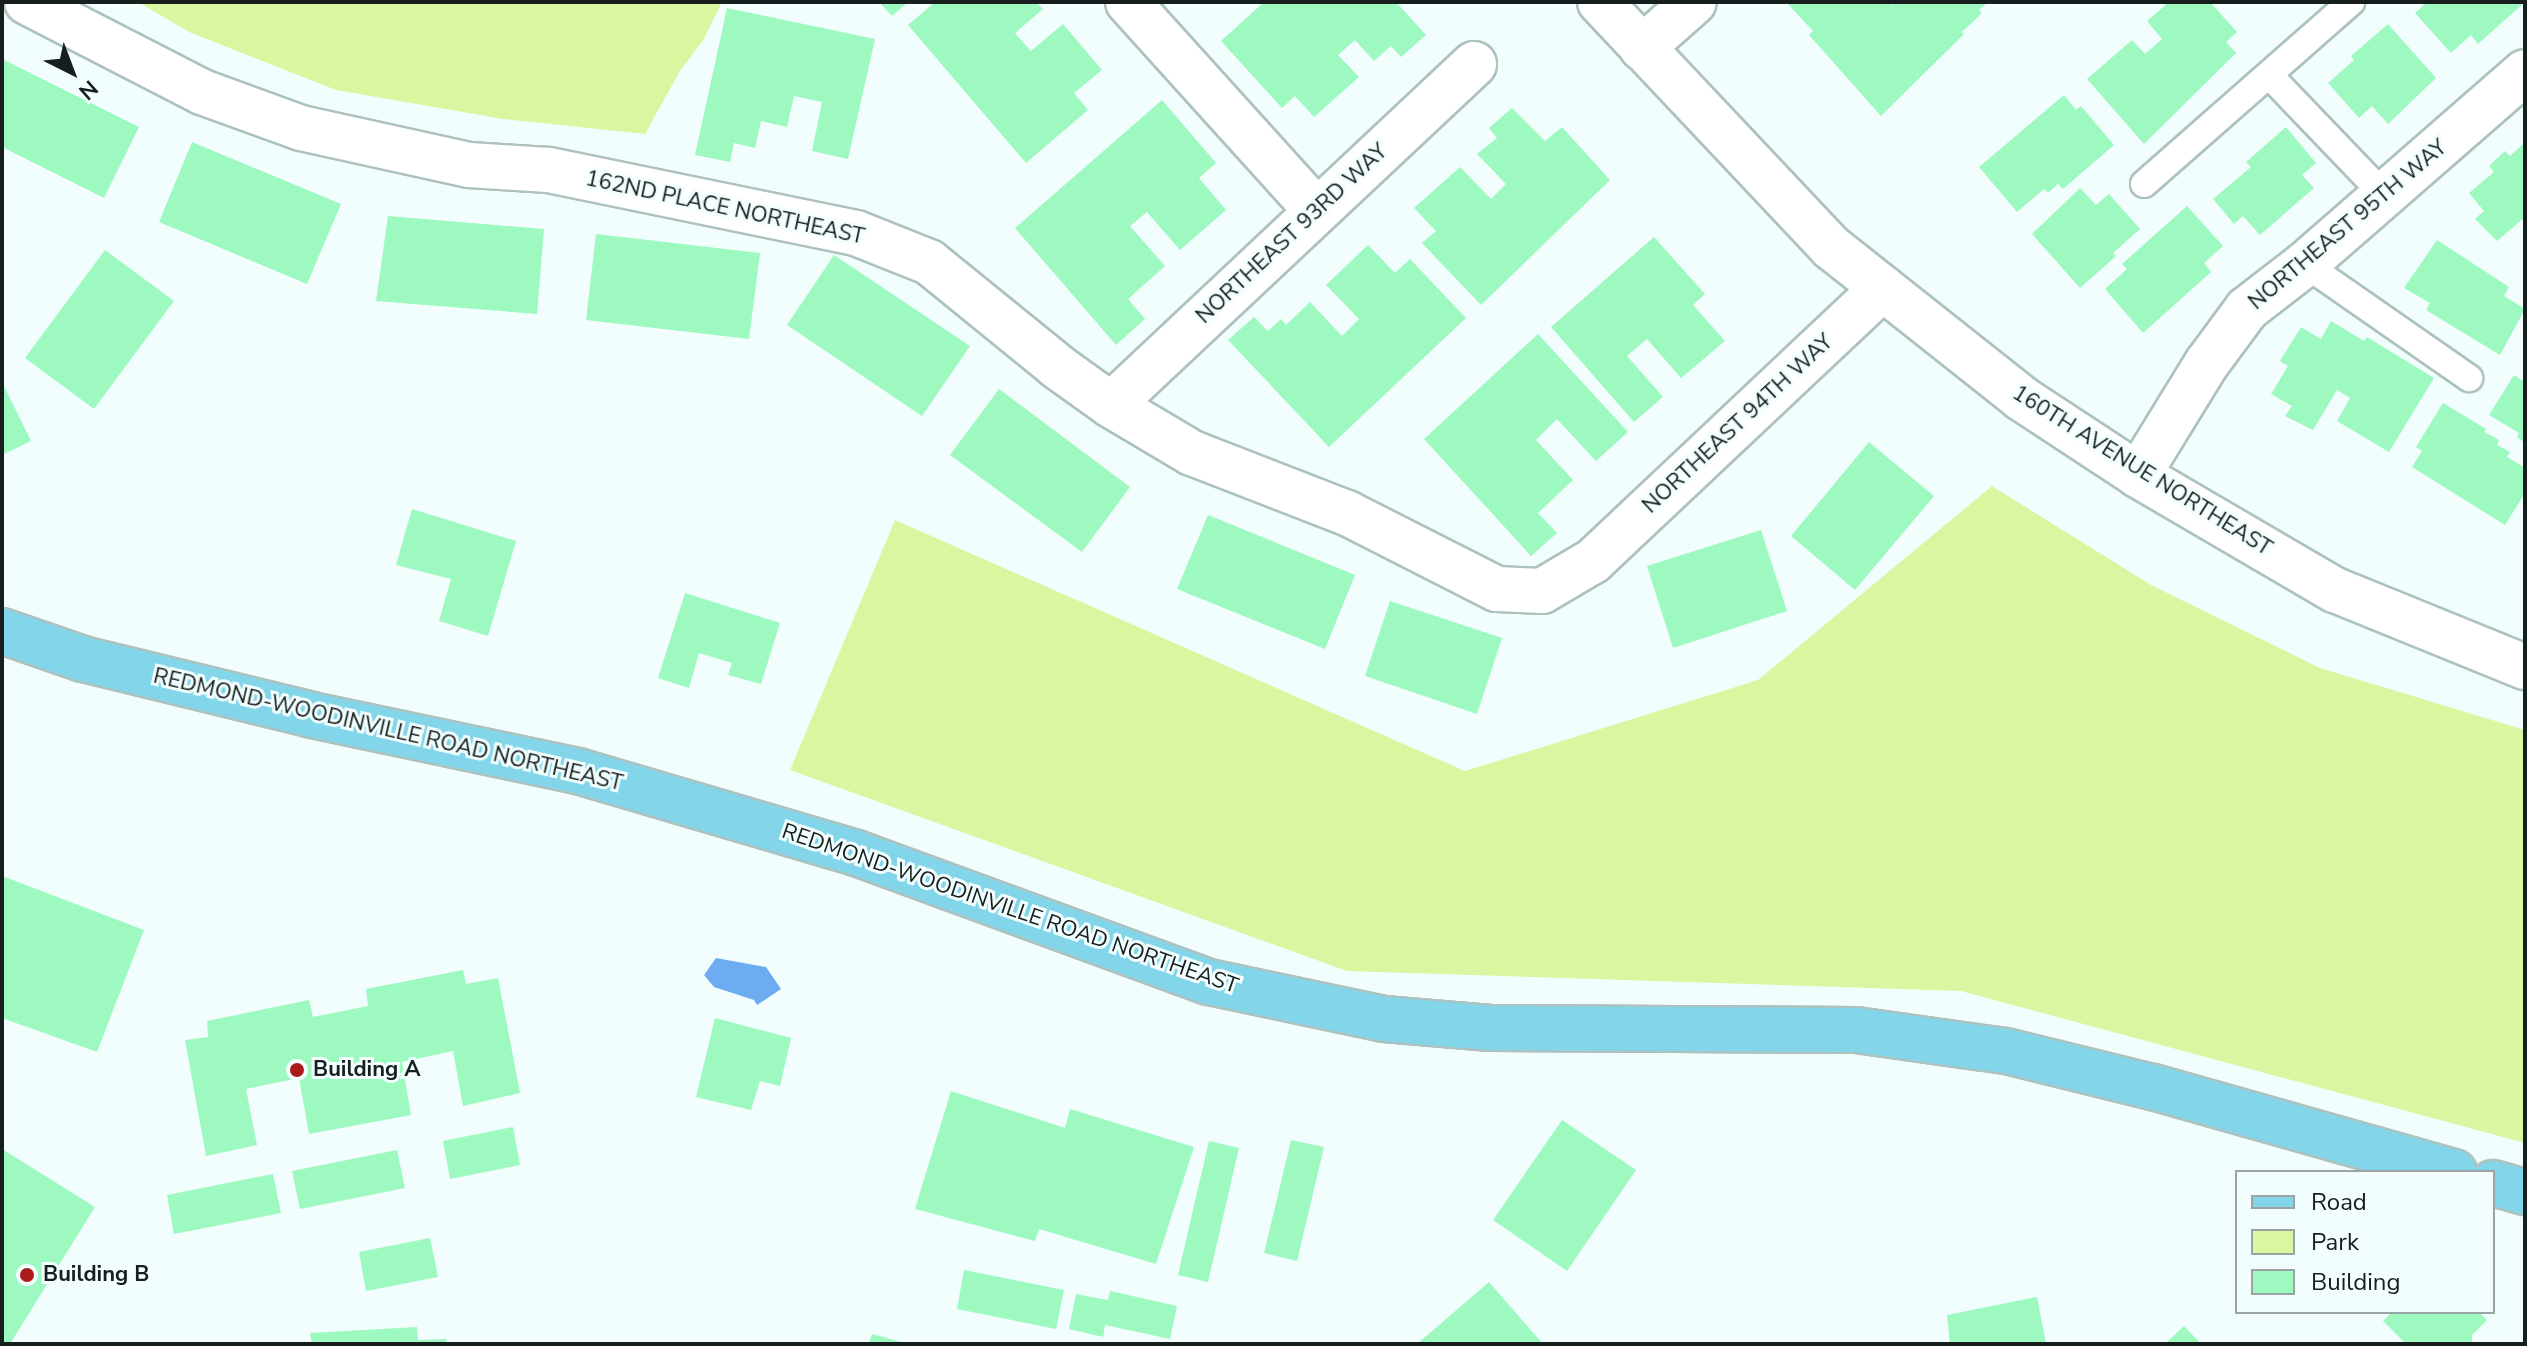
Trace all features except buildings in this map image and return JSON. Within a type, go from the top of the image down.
[{"type":"main road","name":"REDMOND-WOODINVILLE ROAD NORTHEAST","points":[[2,631],[83,659],[312,715],[578,771],[856,853],[1209,982],[1384,1019],[1491,1028],[1856,1030],[2006,1051],[2153,1087],[2447,1170]]},
{"type":"main road","points":[[2495,1184],[2525,1192]]},
{"type":"street","name":"162ND PLACE NORTHEAST","points":[[27,2],[202,92],[301,128],[469,165],[549,170],[856,233],[929,262],[1058,367],[1111,405],[1192,453],[1347,513],[1497,589],[1542,591],[1593,561]]},
{"type":"street","points":[[1128,2],[1316,210]]},
{"type":"street","name":"160TH AVENUE NORTHEAST","points":[[1600,2],[1832,248],[2021,398],[2138,475],[2335,590],[2525,667]]},
{"type":"street","points":[[1642,48],[1694,2]]},
{"type":"street","name":"NORTHEAST 93RD WAY","points":[[1111,405],[1474,64]]},
{"type":"street","name":"NORTHEAST 95TH WAY","points":[[2138,475],[2207,363],[2247,309],[2305,264],[2525,72]]},
{"type":"street","name":"NORTHEAST 94TH WAY","points":[[1593,561],[1883,288]]},
{"type":"lane","points":[[2144,184],[2351,2]]},
{"type":"lane","points":[[2269,75],[2384,195]]},
{"type":"lane","points":[[2305,264],[2469,378]]},
{"type":"green space","points":[[138,2],[722,2],[704,39],[680,71],[645,134],[503,119],[336,90],[189,32]]},
{"type":"green space","points":[[1992,486],[2151,585],[2320,668],[2525,730],[2525,1143],[1961,991],[1347,971],[790,770],[895,520],[1465,771],[1758,680]]},
{"type":"water","points":[[716,958],[766,967],[781,989],[757,1005],[754,1000],[714,987],[704,975]]},
{"type":"place","name":"Building A","points":[[297,1070]]},
{"type":"place","name":"Building B","points":[[27,1275]]}]
